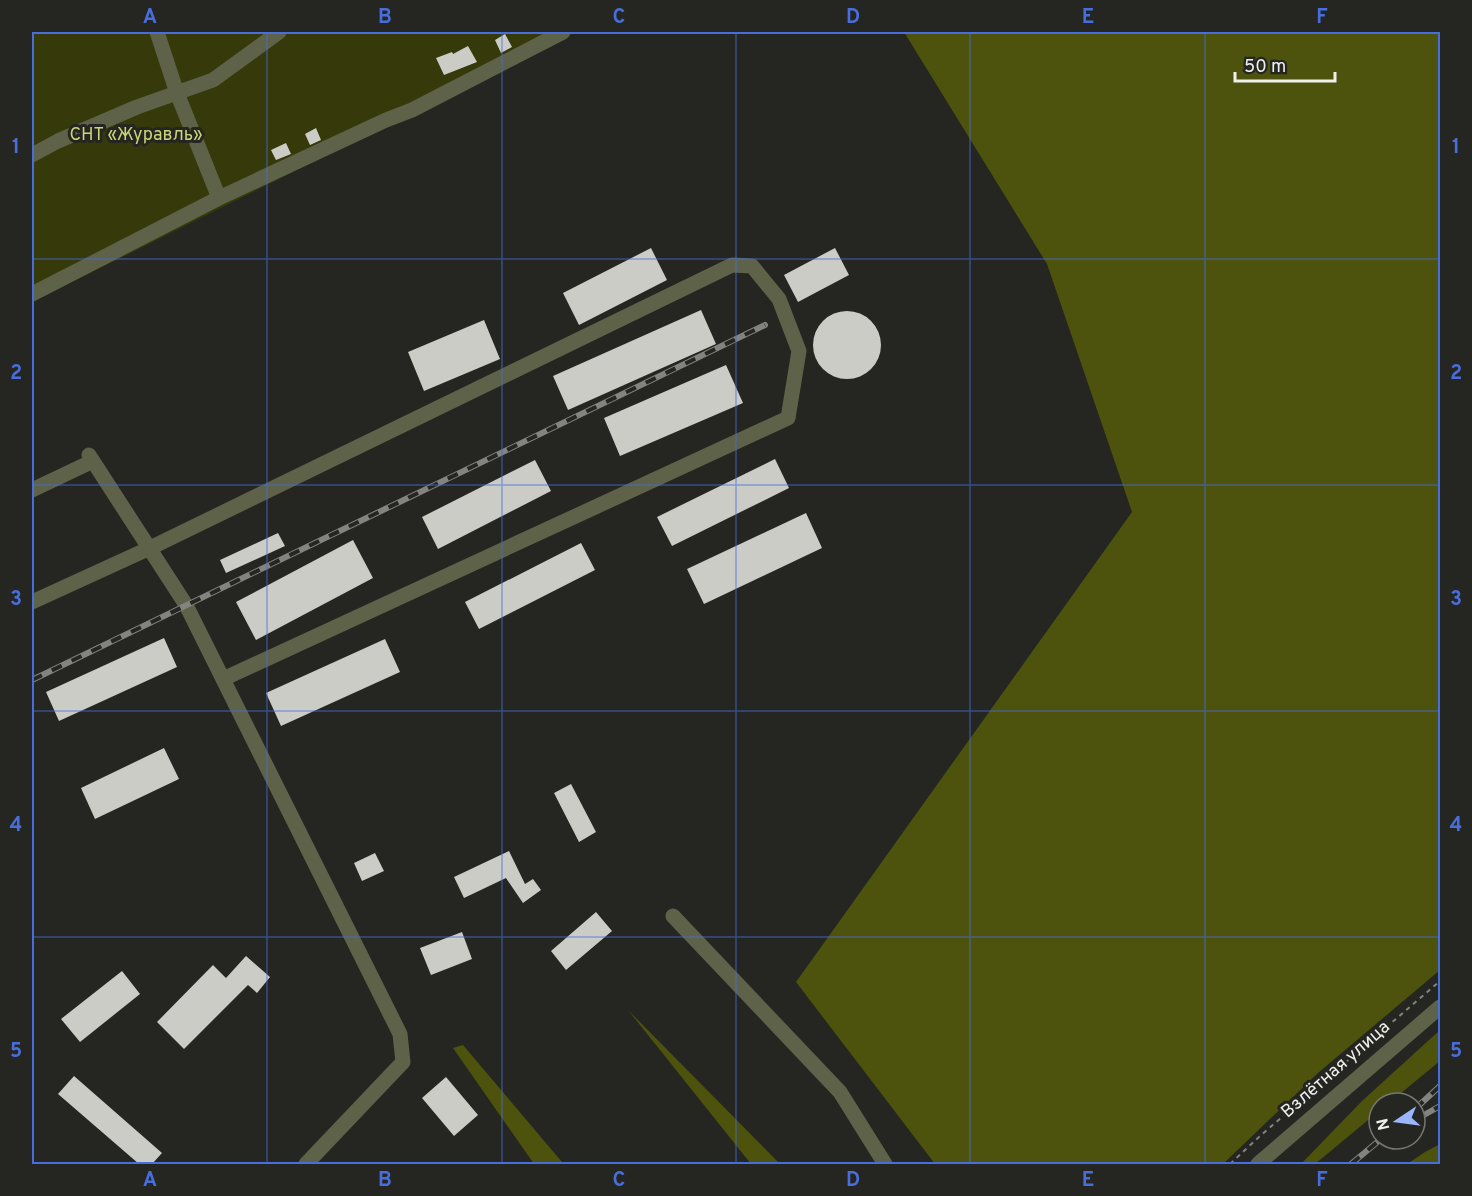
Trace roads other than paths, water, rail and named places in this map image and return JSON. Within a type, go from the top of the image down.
[{"type":"street","points":[[157,32],[177,93],[219,198]]},
{"type":"street","points":[[32,155],[127,111],[213,80],[279,32]]},
{"type":"street","points":[[32,294],[219,198],[412,110],[563,32]]},
{"type":"street","points":[[32,602],[150,548],[732,265],[752,266],[779,299],[799,351],[788,418],[223,679]]},
{"type":"street","points":[[32,490],[91,458],[186,605],[400,1034],[403,1062],[306,1164]]},
{"type":"street","points":[[673,916],[840,1092],[885,1164]]},
{"type":"street","name":"Взлётная улица","points":[[1258,1164],[1440,1007]]},
{"type":"railway","points":[[32,680],[765,325]]},
{"type":"railway","points":[[1427,1098],[1440,1086]]},
{"type":"railway","points":[[1427,1113],[1440,1106]]},
{"type":"railway","points":[[1351,1164],[1367,1151]]},
{"type":"park label","name":"СНТ «Журавль»","points":[[136,135]]}]
